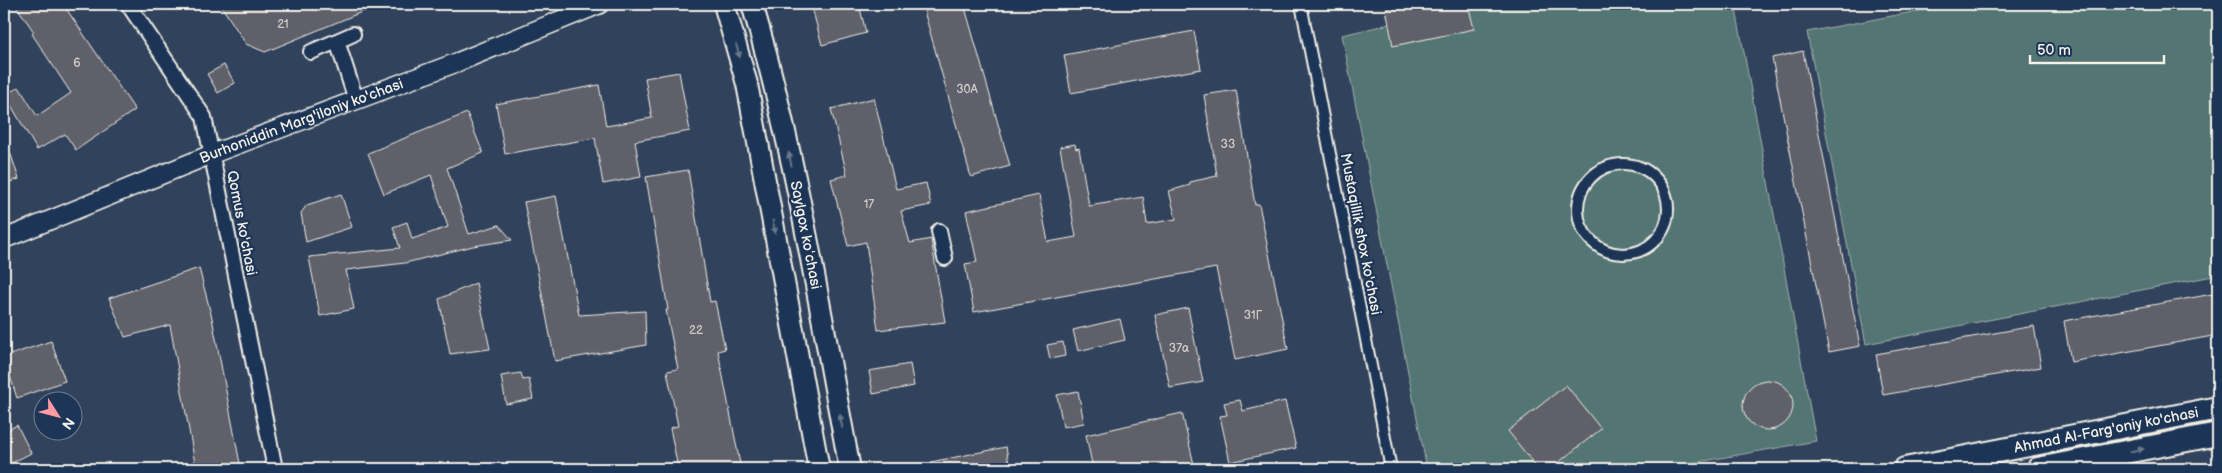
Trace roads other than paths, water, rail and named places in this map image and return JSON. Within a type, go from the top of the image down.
[{"type":"main road","name":"Saylgox koʻchasi","points":[[724,4],[747,84],[819,469]]},
{"type":"main road","name":"Saylgox koʻchasi","points":[[752,4],[774,80],[810,253],[850,469]]},
{"type":"main road","name":"Ahmad Al-Farg'oniy ko'chasi","points":[[1906,469],[2218,408]]},
{"type":"main road","name":"Ahmad Al-Farg'oniy ko'chasi","points":[[2038,469],[2218,434]]},
{"type":"street","name":"Qomus ko'chasi","points":[[128,4],[204,118],[275,469]]},
{"type":"street","name":"Burhoniddin Marg'iloniy ko'chasi","points":[[4,239],[212,154],[458,62],[600,4]]},
{"type":"street","name":"Mustaqillik shox ko'chasi","points":[[1301,4],[1391,469]]},
{"type":"street","points":[[312,52],[353,34]]},
{"type":"street","points":[[337,41],[356,100]]},
{"type":"street","points":[[1615,164],[1630,164],[1644,168],[1656,178],[1665,190],[1669,204],[1668,219],[1658,238],[1640,252],[1625,255],[1610,253],[1596,246],[1586,236],[1579,222],[1578,207],[1581,192],[1589,179],[1601,169],[1615,164]]},
{"type":"street","points":[[939,231],[945,258]]}]
